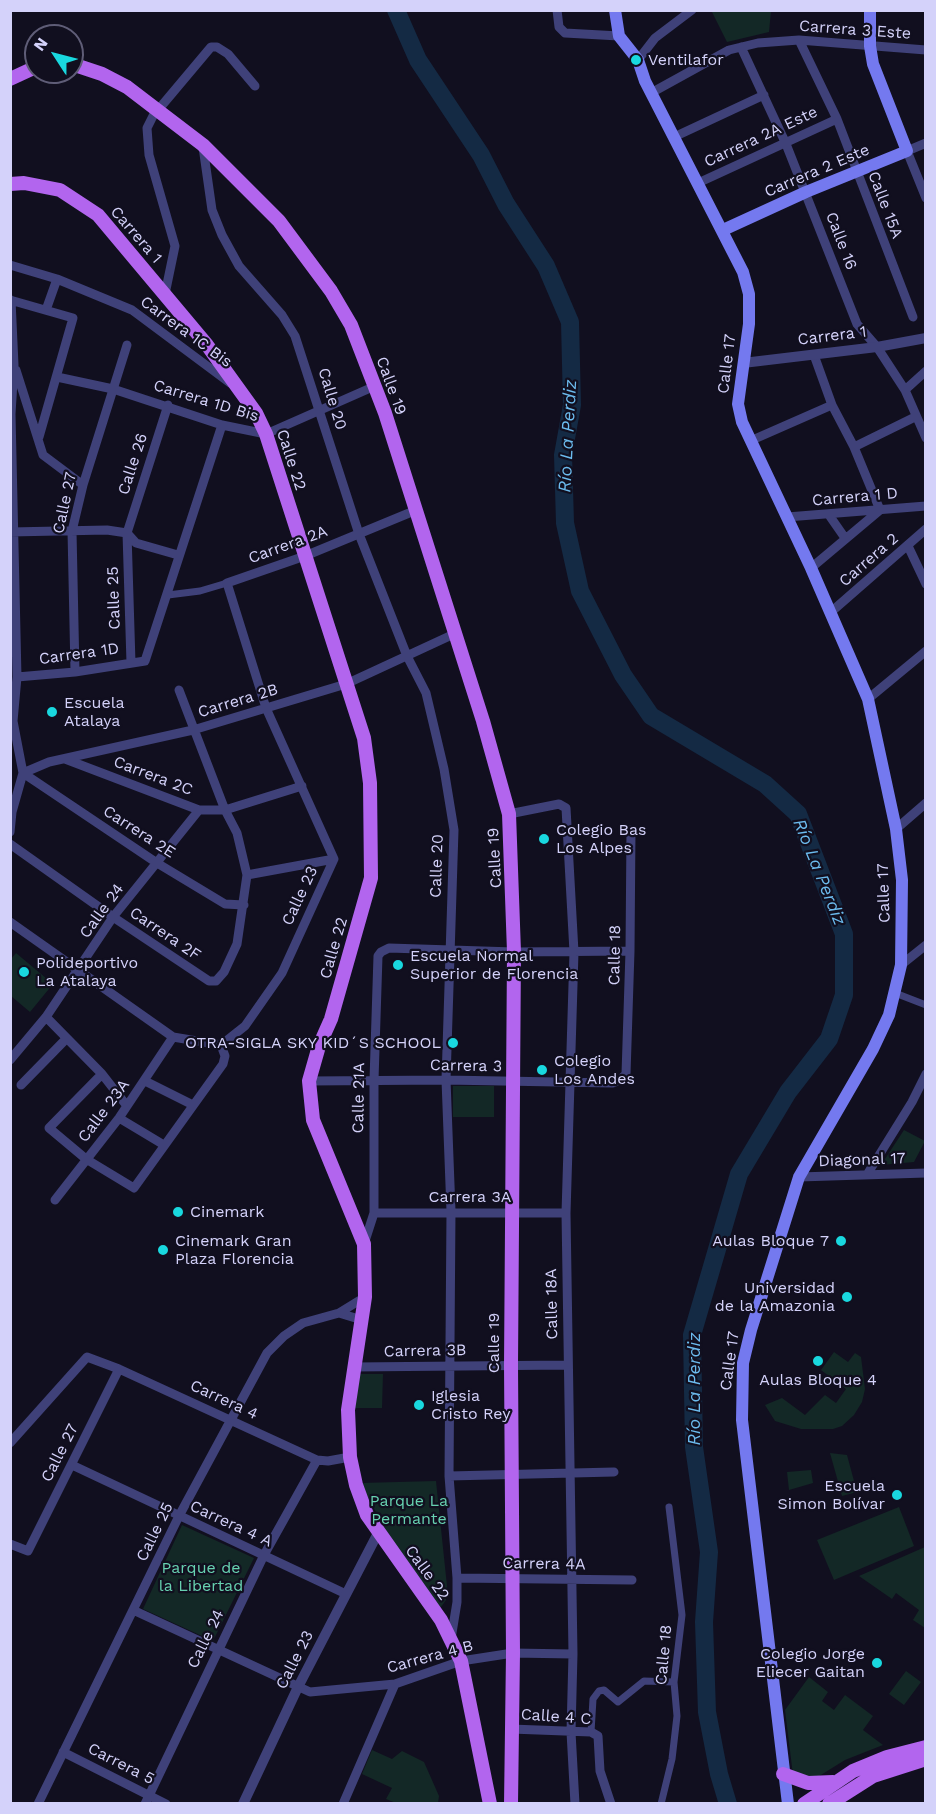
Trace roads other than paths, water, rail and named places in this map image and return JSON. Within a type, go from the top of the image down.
[{"type":"main road","name":"Calle 17","points":[[615,10],[619,36],[638,60],[651,93],[743,272],[749,294],[738,404],[742,422],[811,568],[868,699],[896,829],[902,880],[901,965],[889,1015],[873,1049],[798,1177],[750,1330],[741,1388],[742,1420],[788,1803]]},
{"type":"main road","points":[[870,10],[870,46],[886,100],[907,151]]},
{"type":"main road","name":"Calle 19","points":[[84,68],[127,87],[203,145],[279,220],[313,266],[351,325],[375,386],[483,721],[509,814],[514,952],[511,1213],[512,1803]]},
{"type":"main road","points":[[10,79],[24,73]]},
{"type":"main road","name":"Carrera 2 Este","points":[[723,230],[806,192],[907,151]]},
{"type":"main road","name":"Carrera 1","points":[[10,184],[24,183],[60,190],[98,215],[165,294]]},
{"type":"main road","name":"Calle 22","points":[[165,294],[241,391],[256,413],[266,434],[363,738],[370,783],[371,878],[331,1019],[319,1046],[309,1081],[313,1120],[364,1245],[365,1297],[348,1410],[350,1457],[356,1485],[367,1515],[441,1620],[461,1661],[490,1803]]},
{"type":"main road","points":[[804,1803],[835,1782],[887,1757],[926,1747]]},
{"type":"main road","points":[[829,1803],[873,1776],[926,1759]]},
{"type":"main road","points":[[783,1774],[808,1783],[835,1782]]},
{"type":"street","points":[[557,10],[559,27],[565,33],[619,36]]},
{"type":"street","points":[[638,60],[655,38],[692,10]]},
{"type":"street","name":"Carrera 3 Este","points":[[651,93],[729,50],[741,47],[799,40],[926,50]]},
{"type":"street","name":"Calle 15A","points":[[799,40],[837,118],[912,317]]},
{"type":"street","points":[[165,294],[175,246],[149,155],[147,128],[211,47],[217,47],[228,54],[255,86]]},
{"type":"street","name":"Calle 16","points":[[741,47],[786,144],[857,324],[878,347],[905,390],[926,438]]},
{"type":"street","points":[[674,137],[764,95]]},
{"type":"street","name":"Carrera 2A Este","points":[[698,183],[786,144],[837,118]]},
{"type":"street","name":"Carrera 2 Este","points":[[907,151],[926,143]]},
{"type":"street","name":"Calle 20","points":[[203,145],[212,210],[222,236],[239,266],[282,315],[295,336],[359,534],[407,656],[426,693],[444,769],[454,830],[446,1080],[451,1211],[448,1476],[457,1578],[457,1602],[451,1641]]},
{"type":"street","points":[[907,151],[926,198]]},
{"type":"street","name":"Carrera 1C Bis","points":[[10,265],[57,279],[132,310],[241,391]]},
{"type":"street","points":[[46,310],[57,279]]},
{"type":"street","points":[[10,832],[12,812],[23,773],[13,721],[15,673],[11,414],[14,365],[11,300],[73,318],[39,437]]},
{"type":"street","name":"Carrera 1","points":[[743,363],[878,347],[926,338]]},
{"type":"street","name":"Calle 27","points":[[75,672],[72,531],[83,485],[126,345]]},
{"type":"street","points":[[811,568],[880,510],[854,447],[832,405],[814,355]]},
{"type":"street","points":[[14,365],[43,455],[83,485]]},
{"type":"street","points":[[905,390],[926,371]]},
{"type":"street","name":"Carrera 1D Bis","points":[[57,377],[113,389],[168,405],[222,425],[266,434],[318,409],[375,386]]},
{"type":"street","name":"Calle 26","points":[[127,533],[168,405]]},
{"type":"street","points":[[750,441],[832,405]]},
{"type":"street","points":[[854,447],[915,417]]},
{"type":"street","points":[[168,595],[178,555],[222,425]]},
{"type":"street","name":"Carrera 1 D","points":[[787,517],[926,506]]},
{"type":"street","name":"Carrera 2A","points":[[168,595],[200,591],[227,583],[305,556],[414,511]]},
{"type":"street","points":[[829,515],[845,538]]},
{"type":"street","name":"Carrera 2","points":[[831,612],[926,529]]},
{"type":"street","points":[[13,532],[106,530],[127,533],[136,543],[178,555]]},
{"type":"street","name":"Calle 25","points":[[127,533],[131,663]]},
{"type":"street","points":[[908,546],[926,584]]},
{"type":"street","name":"Calle 23","points":[[221,1046],[245,1026],[282,973],[334,860],[266,708],[227,583]]},
{"type":"street","name":"Carrera 1D","points":[[15,673],[75,672],[145,661],[168,595]]},
{"type":"street","name":"Carrera 2B","points":[[23,773],[63,758],[193,730],[346,684],[454,634]]},
{"type":"street","points":[[868,699],[926,651]]},
{"type":"street","points":[[179,690],[225,810],[237,832],[247,875],[244,905]]},
{"type":"street","name":"Carrera 2C","points":[[63,758],[199,810],[225,810],[302,786]]},
{"type":"street","name":"Carrera 2E","points":[[23,773],[157,863],[225,904],[244,905]]},
{"type":"street","points":[[896,829],[926,803]]},
{"type":"street","name":"Calle 18A","points":[[509,814],[564,805],[574,951],[572,1081],[566,1213],[570,1580],[573,1654],[571,1732],[575,1803]]},
{"type":"street","name":"Calle 24","points":[[10,1060],[46,1017],[113,917],[199,810]]},
{"type":"street","name":"Calle 18","points":[[621,1079],[626,1074],[631,830]]},
{"type":"street","name":"Carrera 2F","points":[[10,844],[209,981],[216,981],[224,972],[237,944],[244,905]]},
{"type":"street","points":[[247,875],[334,860]]},
{"type":"street","points":[[10,922],[173,1037],[221,1046],[225,1056],[223,1064],[134,1188],[86,1159],[49,1128],[102,1074]]},
{"type":"street","points":[[901,965],[926,945]]},
{"type":"street","name":"Calle 21A","points":[[364,1245],[374,1213],[374,1080],[378,956],[389,948],[449,949]]},
{"type":"street","points":[[449,949],[514,952],[630,951]]},
{"type":"street","points":[[895,993],[926,1005]]},
{"type":"street","points":[[46,1017],[102,1074],[127,1106]]},
{"type":"street","name":"Calle 23A","points":[[55,1200],[119,1118],[173,1037]]},
{"type":"street","points":[[21,1085],[66,1039]]},
{"type":"street","points":[[868,1173],[912,1102],[926,1074]]},
{"type":"street","name":"Carrera 3","points":[[309,1081],[446,1080],[614,1083],[621,1079]]},
{"type":"street","points":[[145,1081],[194,1105]]},
{"type":"street","points":[[119,1118],[164,1145]]},
{"type":"street","name":"Diagonal 17","points":[[798,1177],[868,1173],[926,1173]]},
{"type":"street","name":"Carrera 3A","points":[[374,1213],[451,1211],[566,1213]]},
{"type":"street","name":"Calle 25","points":[[38,1803],[179,1516],[267,1353],[284,1336],[303,1323],[339,1313],[365,1297]]},
{"type":"street","points":[[339,1313],[362,1320]]},
{"type":"street","name":"Carrera 4","points":[[10,1443],[87,1357],[119,1369],[317,1460],[328,1461],[350,1457]]},
{"type":"street","name":"Carrera 3B","points":[[354,1367],[568,1365]]},
{"type":"street","name":"Calle 27","points":[[10,1544],[28,1551],[119,1369]]},
{"type":"street","name":"Calle 24","points":[[146,1799],[264,1555],[317,1460]]},
{"type":"street","name":"Carrera 4 A","points":[[72,1466],[346,1594]]},
{"type":"street","points":[[448,1476],[614,1472]]},
{"type":"street","name":"Calle 18","points":[[661,1803],[672,1759],[677,1716],[674,1682],[682,1615],[669,1507]]},
{"type":"street","name":"Calle 23","points":[[243,1803],[298,1687],[378,1533]]},
{"type":"street","name":"Carrera 4A","points":[[457,1578],[632,1580]]},
{"type":"street","name":"Carrera 4 B","points":[[133,1610],[310,1692],[395,1684],[461,1661],[513,1653],[573,1654]]},
{"type":"street","points":[[610,1803],[600,1771],[593,1699],[599,1691],[604,1690],[618,1702],[644,1681],[674,1682]]},
{"type":"street","points":[[343,1803],[395,1684]]},
{"type":"street","name":"Calle 4 C","points":[[511,1729],[595,1734]]},
{"type":"street","name":"Carrera 5","points":[[63,1752],[146,1799],[166,1803]]},
{"type":"waterway","name":"Río La Perdiz","points":[[396,10],[418,60],[481,155],[506,204],[546,266],[570,322],[572,405],[563,455],[565,523],[580,591],[623,675],[651,716],[765,784],[798,814],[844,934],[844,995],[829,1039],[788,1092],[739,1174],[692,1335],[694,1447],[709,1552],[704,1622],[707,1712],[719,1774],[728,1804]]},
{"type":"place","name":"Ventilafor","points":[[636,60]]},
{"type":"place","name":"Escuela Atalaya","points":[[52,712]]},
{"type":"place","name":"Colegio Bas Los Alpes","points":[[544,839]]},
{"type":"place","name":"Escuela Normal Superior de Florencia","points":[[398,965]]},
{"type":"place","name":"Polideportivo La Atalaya","points":[[24,972]]},
{"type":"place","name":"OTRA-SIGLA SKY KID´S SCHOOL","points":[[453,1043]]},
{"type":"place","name":"Colegio Los Andes","points":[[542,1070]]},
{"type":"place","name":"Cinemark","points":[[178,1212]]},
{"type":"place","name":"Aulas Bloque 7","points":[[841,1241]]},
{"type":"place","name":"Cinemark Gran Plaza Florencia","points":[[163,1250]]},
{"type":"place","name":"Universidad de la Amazonia","points":[[847,1297]]},
{"type":"place","name":"Aulas Bloque 4","points":[[818,1361]]},
{"type":"place","name":"Iglesia Cristo Rey","points":[[419,1405]]},
{"type":"place","name":"Escuela Simon Bolívar","points":[[897,1495]]},
{"type":"place","name":"Colegio Jorge Eliecer Gaitan","points":[[877,1663]]},
{"type":"park label","name":"Parque La Permante","points":[[409,1510]]},
{"type":"park label","name":"Parque de la Libertad","points":[[201,1577]]}]
